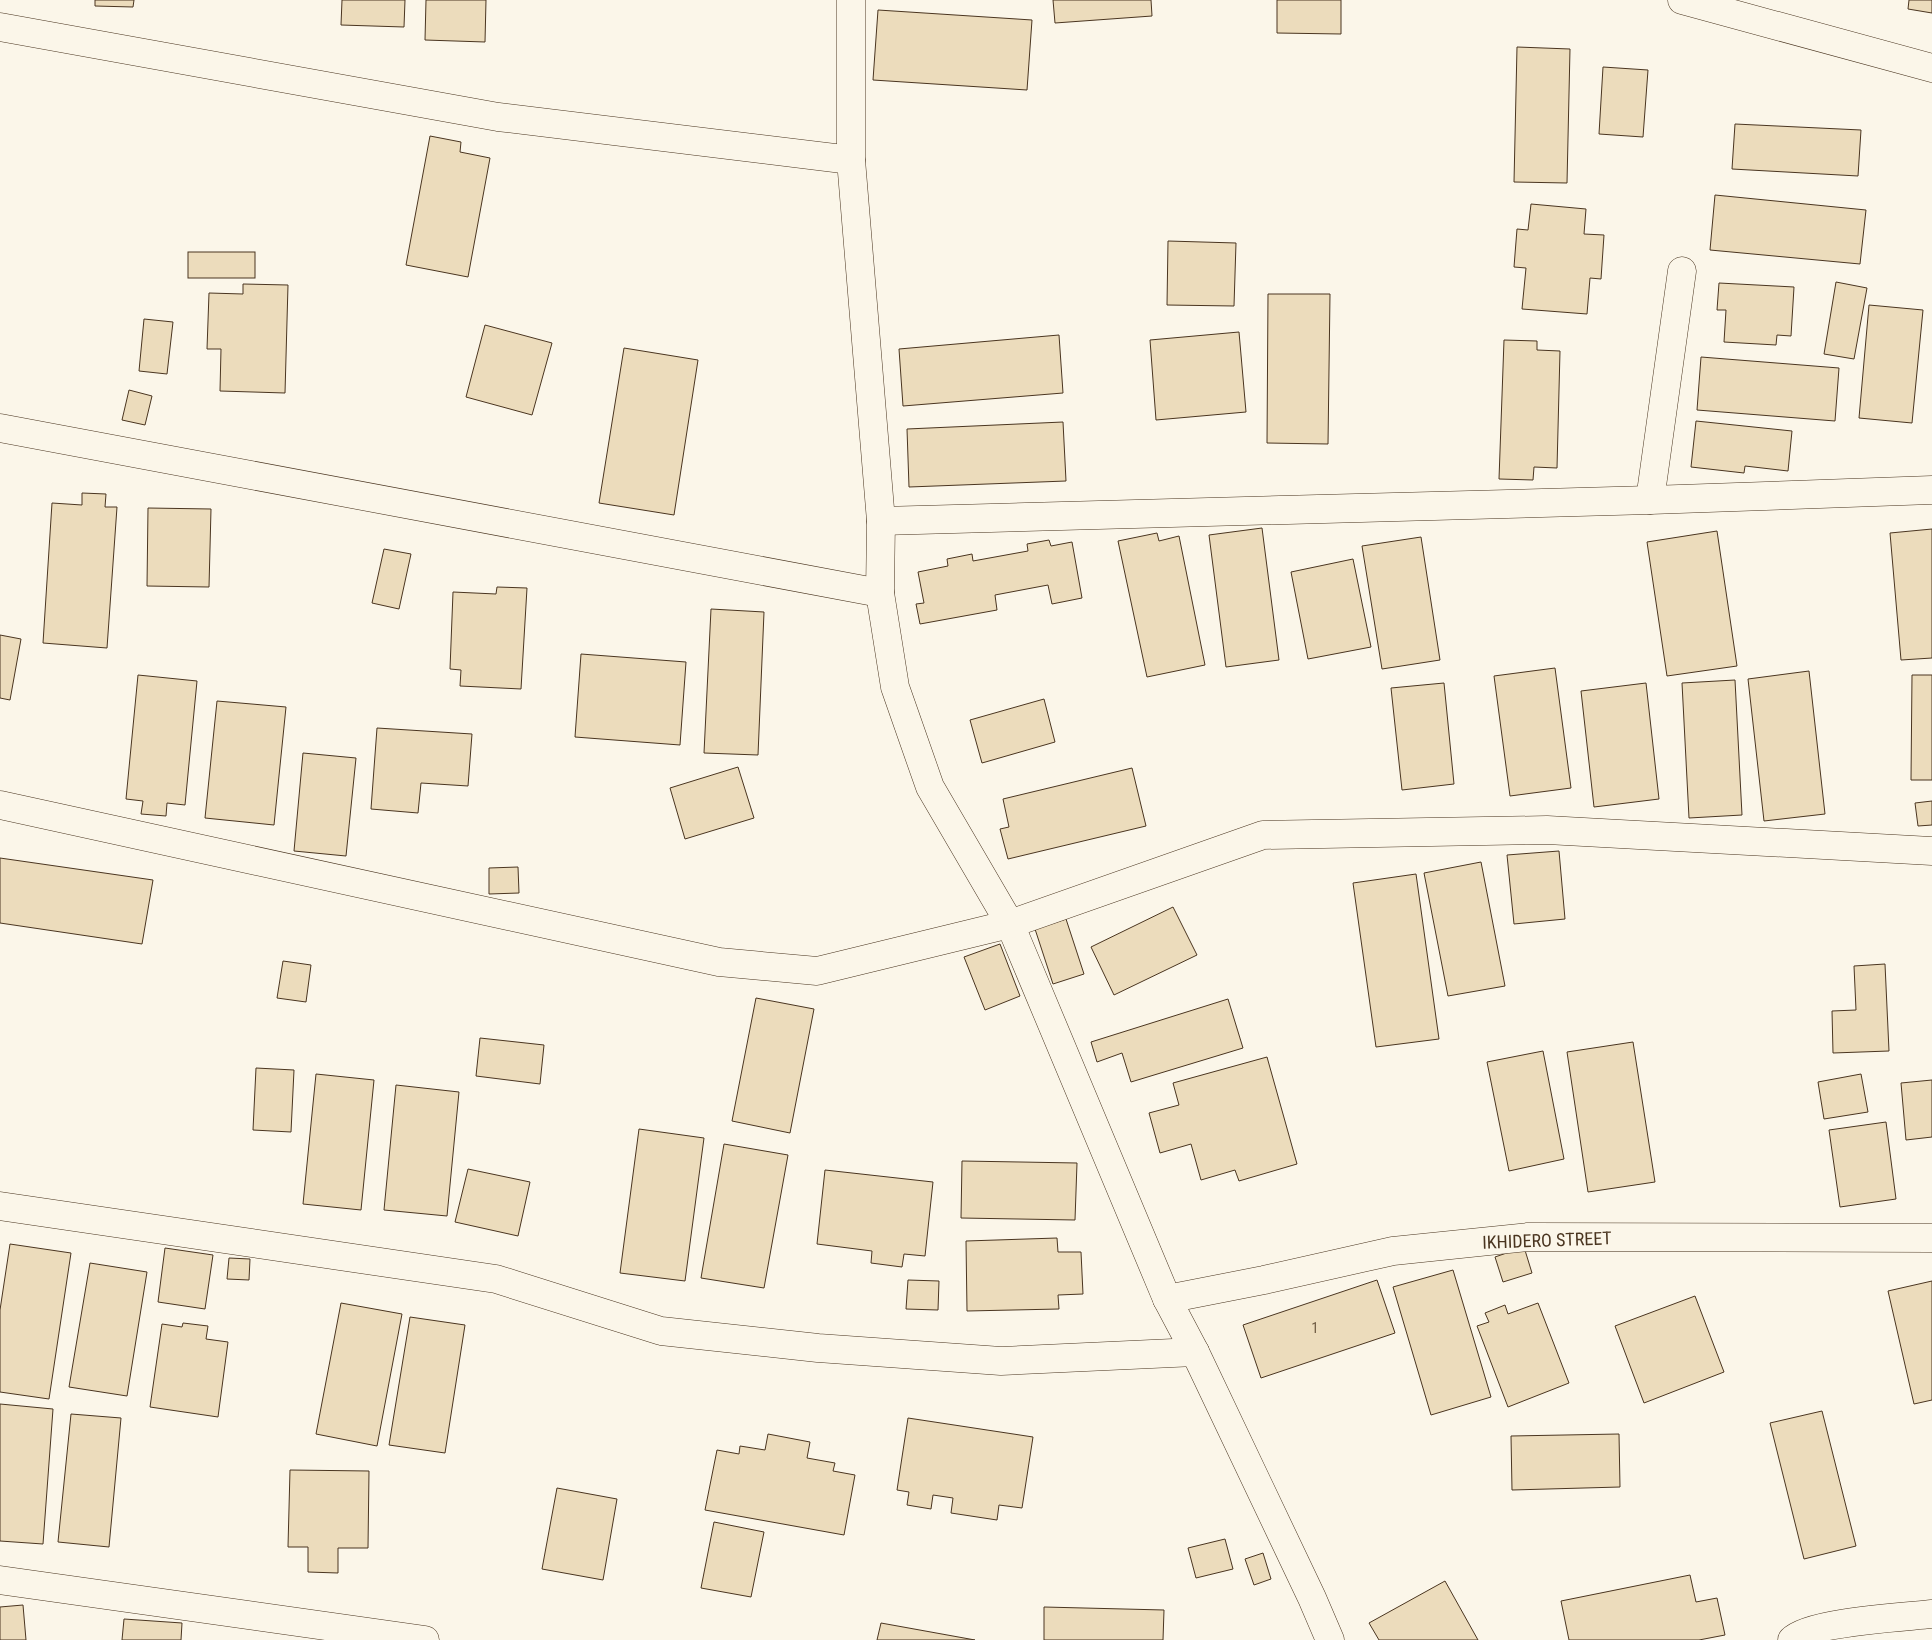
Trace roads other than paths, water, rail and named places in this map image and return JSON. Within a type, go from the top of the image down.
[{"type":"street","points":[[851,0],[851,160],[881,521],[880,593],[895,687],[930,787],[1010,924],[1167,1299],[1196,1352],[1330,1640]]},
{"type":"street","points":[[1693,2],[1932,68]]},
{"type":"street","points":[[0,27],[498,117],[851,160]]},
{"type":"street","points":[[1650,500],[1682,271]]},
{"type":"street","points":[[0,428],[880,593]]},
{"type":"street","points":[[881,521],[1650,500],[1932,490]]},
{"type":"street","points":[[0,805],[719,962],[817,972],[1010,924],[1263,835],[1547,830],[1932,851]]},
{"type":"street","points":[[0,1206],[496,1279],[661,1331],[818,1348],[1001,1360],[1196,1352]]},
{"type":"street","name":"IKHIDERO STREET","points":[[1167,1299],[1264,1280],[1393,1251],[1528,1237],[1932,1238]]},
{"type":"street","points":[[0,1580],[425,1640]]},
{"type":"street","points":[[1792,1640],[1795,1636],[1819,1627],[1932,1614]]}]
